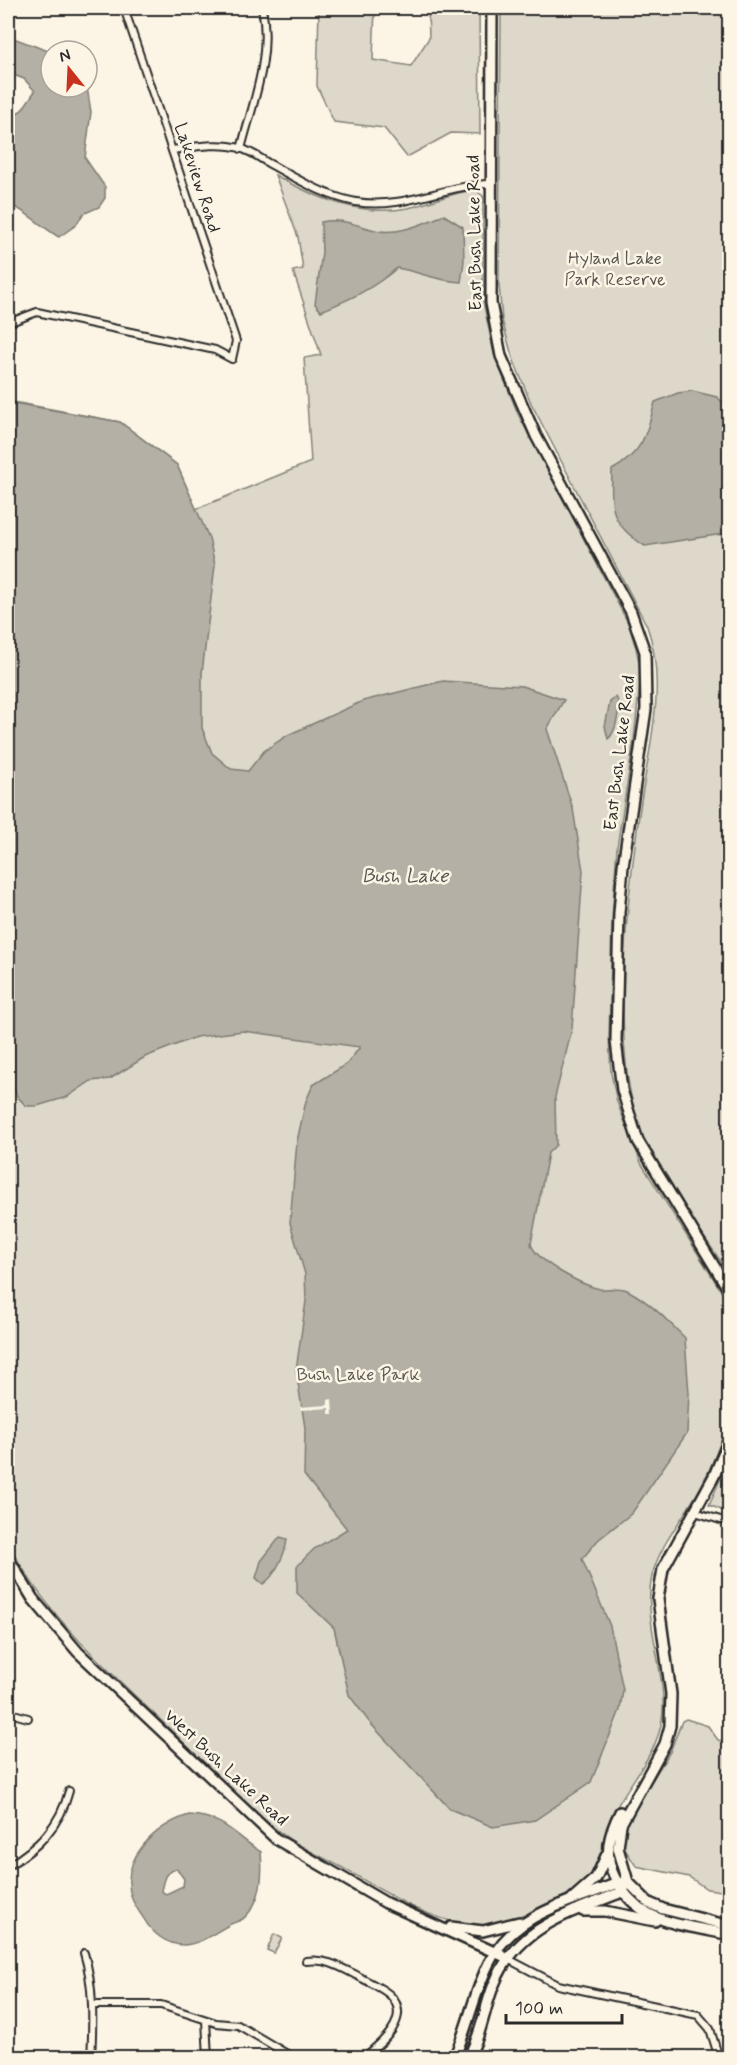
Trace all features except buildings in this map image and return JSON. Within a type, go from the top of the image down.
[{"type":"street","name":"Lakeview Road","points":[[8,323],[37,312],[216,350],[232,359],[236,341],[124,8]]},
{"type":"street","points":[[241,149],[266,51],[266,27],[262,8]]},
{"type":"street","name":"East Bush Lake Road","points":[[492,8],[491,303],[501,356],[536,436],[632,612],[645,652],[646,709],[623,866],[619,914],[616,1041],[622,1090],[638,1141],[729,1292]]},
{"type":"street","points":[[172,150],[222,145],[241,149],[316,189],[355,202],[400,203],[465,185],[490,184]]},
{"type":"street","points":[[622,1886],[618,1835],[643,1782],[665,1743],[671,1710],[660,1618],[659,1583],[667,1557],[714,1476],[729,1437]]},
{"type":"street","points":[[695,1512],[729,1523]]},
{"type":"street","name":"West Bush Lake Road","points":[[8,1558],[33,1599],[78,1652],[257,1823],[307,1858],[386,1903],[502,1956]]},
{"type":"street","points":[[8,1702],[10,1713],[8,1722]]},
{"type":"street","points":[[10,1713],[28,1718]]},
{"type":"street","points":[[569,1901],[596,1878],[617,1818],[633,1792],[643,1782]]},
{"type":"street","points":[[8,1866],[42,1841],[63,1811],[69,1791]]},
{"type":"street","points":[[608,1849],[609,1861],[622,1886],[645,1913],[672,1923]]},
{"type":"street","points":[[454,2058],[471,2017],[482,1979],[502,1956],[535,1930],[622,1886]]},
{"type":"street","points":[[440,1926],[483,1931],[499,1929],[530,1919],[569,1901],[622,1886],[663,1909],[729,1926]]},
{"type":"street","points":[[569,1914],[589,1910],[729,1935]]},
{"type":"street","points":[[468,2058],[494,1984],[506,1938],[530,1919]]},
{"type":"street","points":[[84,1953],[89,1971],[92,2005],[91,2058]]},
{"type":"street","points":[[502,1956],[558,1985],[690,2011],[705,2021],[719,2058]]},
{"type":"street","points":[[306,1961],[326,1961],[336,1965],[384,1990],[396,2003],[397,2020],[393,2028],[363,2058]]},
{"type":"street","points":[[92,2005],[161,2005],[206,2020],[245,2027],[294,2058]]},
{"type":"street","points":[[206,2020],[208,2058]]},
{"type":"green space","points":[[319,8],[375,8],[373,60],[411,66],[429,38],[428,8],[479,8],[480,134],[451,133],[407,157],[384,128],[334,122],[317,86]]},
{"type":"green space","name":"Hyland Lake Park Reserve","points":[[501,8],[729,8],[729,1274],[658,1167],[641,1131],[631,1096],[625,1056],[624,968],[631,879],[655,713],[656,669],[647,626],[531,403],[512,356],[502,320],[499,284]]},
{"type":"green space","name":"Bush Lake Park","points":[[275,175],[322,198],[356,208],[373,210],[408,208],[476,190],[483,196],[483,301],[494,354],[518,414],[628,623],[641,672],[634,740],[617,847],[612,920],[609,1036],[611,1073],[617,1102],[641,1163],[720,1289],[729,1310],[730,1412],[709,1470],[661,1552],[652,1576],[651,1622],[663,1700],[659,1733],[653,1748],[611,1818],[599,1861],[590,1876],[568,1895],[535,1911],[485,1925],[455,1922],[420,1910],[283,1835],[235,1794],[81,1643],[41,1595],[23,1570],[8,1542],[8,401],[120,422],[177,465],[196,509],[311,462],[304,358],[321,355],[293,271],[303,269],[298,237]]},
{"type":"green space","points":[[729,1459],[730,1513],[709,1505]]},
{"type":"green space","points":[[686,1719],[708,1726],[718,1740],[723,1741],[729,1736],[729,1892],[707,1889],[689,1877],[636,1866],[622,1845],[627,1820],[670,1752],[682,1721]]},
{"type":"green space","points":[[274,1934],[282,1938],[274,1953],[267,1950]]},
{"type":"water","points":[[8,36],[39,48],[39,99],[89,99],[91,112],[85,158],[105,187],[105,198],[99,207],[83,214],[76,225],[59,237],[17,208],[12,206],[8,209],[8,119],[22,110],[35,91],[24,79],[8,73]]},
{"type":"water","points":[[444,215],[463,227],[464,261],[461,282],[397,268],[361,293],[321,311],[315,304],[322,252],[321,222],[343,222],[388,232],[412,227]]},
{"type":"water","points":[[692,391],[717,397],[729,408],[729,533],[645,546],[633,538],[618,522],[613,505],[612,470],[631,457],[637,449],[646,433],[655,402],[678,393]]},
{"type":"water","name":"Bush Lake","points":[[8,402],[120,422],[177,465],[209,538],[215,565],[202,673],[202,728],[212,753],[231,769],[248,771],[264,751],[288,735],[363,701],[443,681],[522,686],[564,700],[547,729],[573,809],[583,871],[572,1029],[555,1097],[556,1145],[548,1153],[531,1244],[550,1265],[571,1278],[600,1289],[627,1290],[665,1318],[685,1338],[689,1394],[687,1433],[632,1513],[598,1540],[582,1559],[610,1626],[623,1690],[620,1710],[591,1782],[535,1820],[493,1827],[450,1809],[370,1723],[349,1695],[334,1628],[297,1593],[297,1566],[314,1549],[347,1529],[304,1475],[305,1428],[296,1370],[306,1301],[305,1274],[290,1223],[297,1141],[306,1101],[313,1085],[347,1064],[360,1047],[243,1031],[196,1037],[145,1057],[110,1079],[91,1081],[67,1097],[37,1106],[26,1106],[17,1096],[8,1073]]},
{"type":"water","points":[[616,697],[618,701],[617,719],[608,739],[605,726],[610,702]]},
{"type":"water","points":[[280,1537],[287,1539],[285,1551],[276,1570],[263,1584],[256,1578],[261,1561]]},
{"type":"water","points":[[189,1815],[212,1819],[261,1852],[262,1860],[260,1887],[251,1911],[242,1920],[202,1940],[184,1945],[171,1943],[151,1929],[133,1902],[129,1885],[130,1871],[142,1846],[152,1836],[176,1820]],"holes":[[[177,1869],[184,1879],[183,1886],[166,1894],[161,1891],[164,1879],[169,1872]]]},
{"type":"pier","points":[[332,1399],[333,1414],[329,1414],[329,1408],[301,1410],[300,1407],[328,1405],[328,1400]]}]
